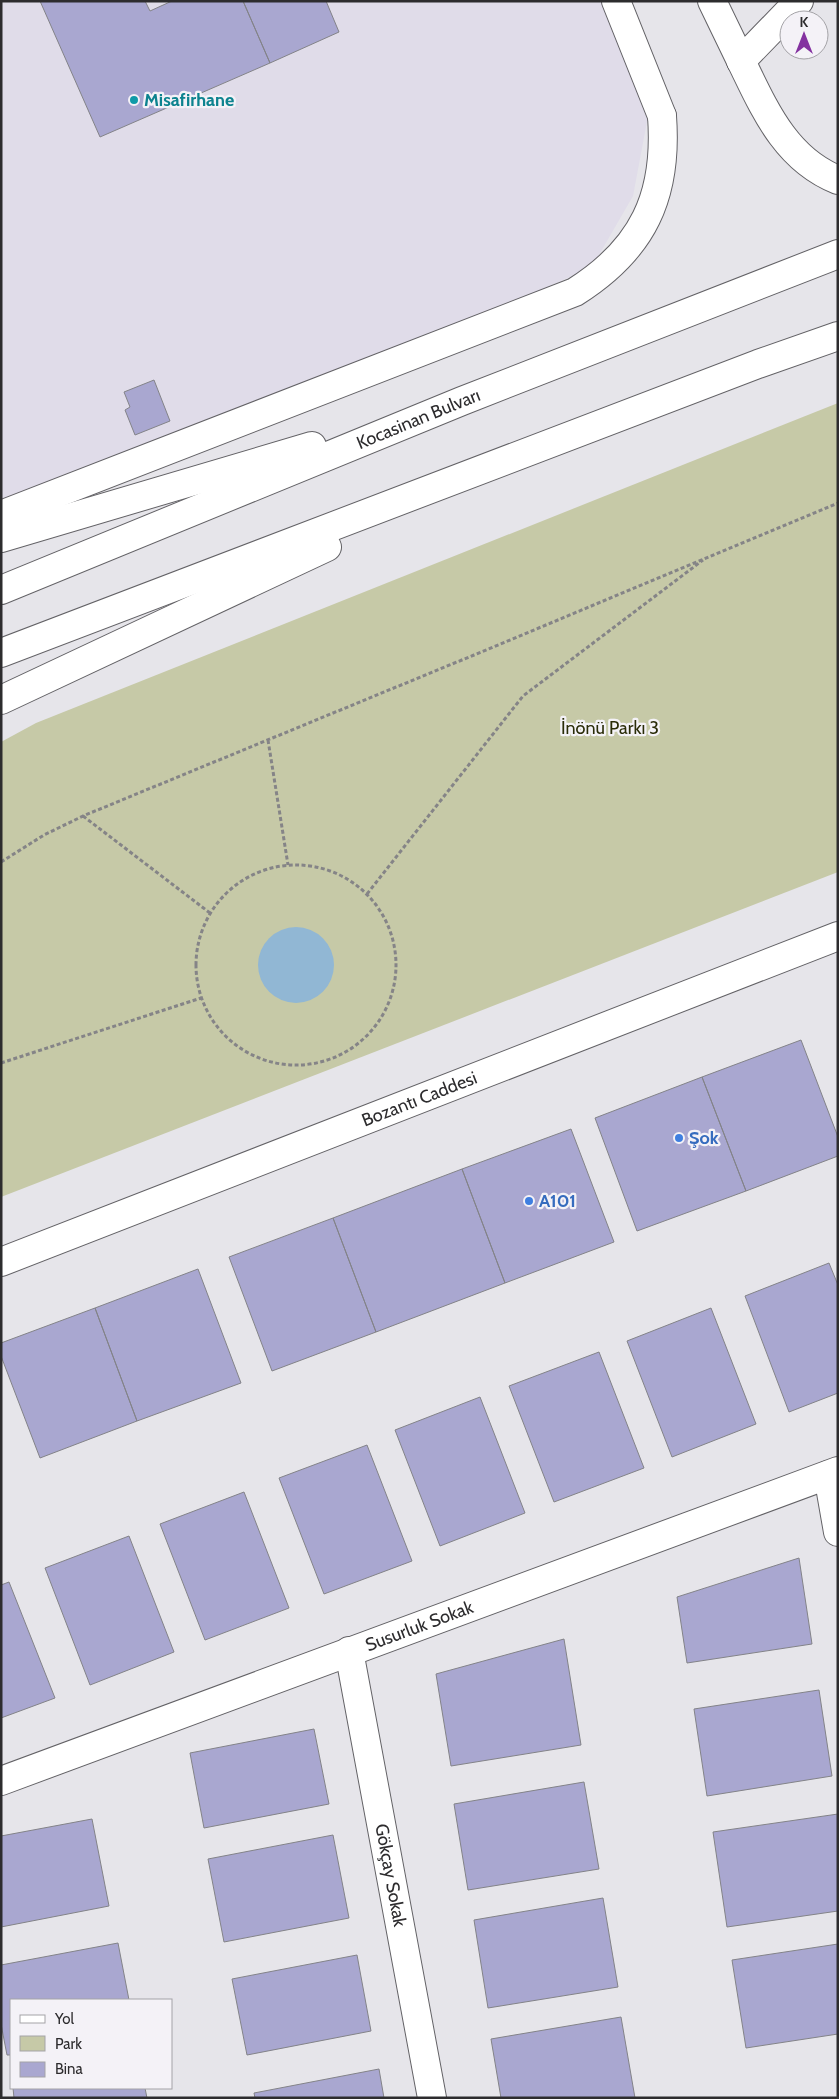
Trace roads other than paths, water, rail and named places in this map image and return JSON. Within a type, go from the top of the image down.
[{"type":"main road","points":[[1,514],[575,292],[598,278],[618,260],[635,239],[648,215],[657,191],[663,166],[662,116],[616,1]]},
{"type":"main road","points":[[712,1],[772,124],[789,146],[809,164],[838,180]]},
{"type":"main road","points":[[741,61],[799,1]]},
{"type":"main road","name":"Kocasinan Bulvarı","points":[[1,590],[462,402],[838,254]]},
{"type":"main road","points":[[1,653],[522,454],[838,336]]},
{"type":"main road","points":[[1,538],[462,402]]},
{"type":"main road","points":[[1,700],[522,454]]},
{"type":"main road","name":"Bozantı Caddesi","points":[[1,1262],[838,936]]},
{"type":"main road","points":[[833,1473],[838,1532]]},
{"type":"main road","name":"Susurluk Sokak","points":[[1,1781],[833,1473]]},
{"type":"main road","name":"Gökçay Sokak","points":[[349,1652],[432,2098]]},
{"type":"water","points":[[296,927],[310,930],[323,938],[331,951],[334,965],[331,979],[323,992],[310,1000],[296,1003],[282,1000],[269,992],[261,979],[258,965],[261,951],[269,938],[282,930]]},
{"type":"place","name":"Misafirhane","points":[[134,100]]},
{"type":"place","name":"Şok","points":[[679,1138]]},
{"type":"place","name":"A101","points":[[529,1201]]},
{"type":"park label","name":"İnönü Parkı 3","points":[[610,728]]}]
